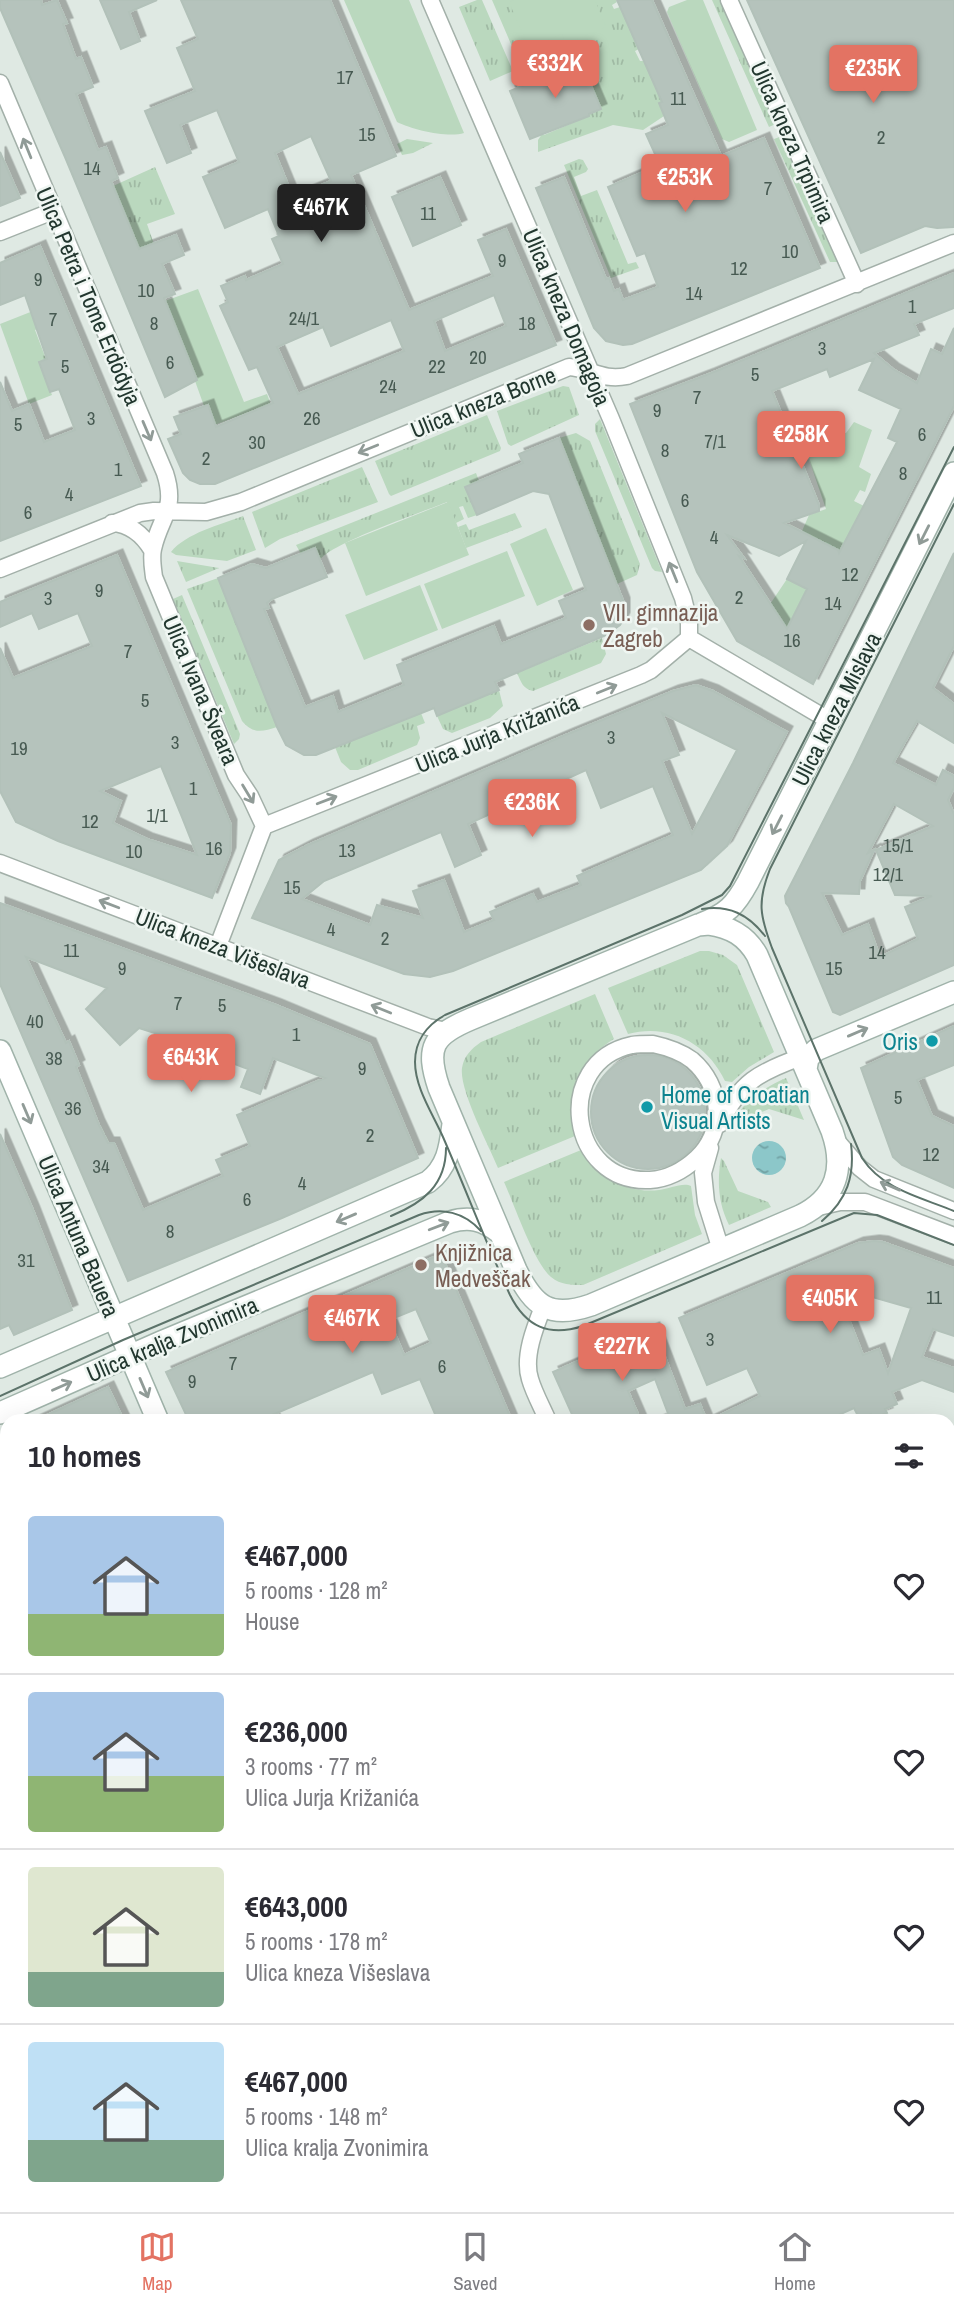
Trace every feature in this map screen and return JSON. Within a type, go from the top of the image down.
[{"type":"main road","name":"Ulica kneza Mislava","points":[[446,1031],[724,914],[742,893],[954,474]]},
{"type":"main road","points":[[446,1031],[437,1040],[432,1065],[439,1088],[524,1285],[531,1297],[543,1307],[565,1312],[578,1309],[721,1250],[814,1208],[827,1196],[835,1180],[839,1161],[835,1139],[752,946],[746,938],[727,928],[709,924],[698,925]]},
{"type":"main road","points":[[804,1063],[816,1050],[954,992]]},
{"type":"main road","name":"Ulica Antuna Bauera","points":[[0,1051],[155,1414]]},
{"type":"main road","name":"Ulica kralja Zvonimira","points":[[0,1367],[428,1182],[436,1176],[445,1162],[453,1122]]},
{"type":"main road","name":"Ulica kralja Zvonimira","points":[[0,1413],[450,1222],[478,1219],[499,1232]]},
{"type":"street","name":"Ulica kneza Domagoja","points":[[430,0],[591,373],[683,598],[689,622],[689,638]]},
{"type":"street","name":"Ulica kneza Trpimira","points":[[729,0],[857,284]]},
{"type":"street","name":"Ulica Petra i Tome Erdödyja","points":[[0,83],[165,473],[170,492],[168,510]]},
{"type":"street","points":[[0,232],[53,211]]},
{"type":"street","name":"Ulica kneza Borne","points":[[0,569],[147,512],[218,510],[569,367],[615,379],[628,376],[954,243]]},
{"type":"street","name":"Ulica Ivana Šveara","points":[[168,510],[152,550],[154,578],[236,775],[250,796],[264,826]]},
{"type":"street","points":[[113,523],[130,527],[152,550]]},
{"type":"street","points":[[689,638],[830,721]]},
{"type":"street","name":"Ulica Jurja Križanića","points":[[264,826],[641,675],[651,670],[689,638]]},
{"type":"street","points":[[218,946],[264,826]]},
{"type":"street","name":"Ulica kneza Višeslava","points":[[0,863],[428,1027],[446,1031]]},
{"type":"street","points":[[721,1250],[706,1202],[703,1172],[713,1138],[718,1110],[705,1076],[691,1060],[673,1049],[653,1044],[632,1045],[613,1053],[597,1065],[587,1079],[580,1095],[579,1120],[586,1144],[600,1162],[618,1174],[639,1180],[661,1179],[682,1171],[699,1157],[713,1138],[731,1101],[748,1082],[774,1066],[804,1063]]},
{"type":"street","points":[[835,1139],[860,1168],[874,1179],[954,1210]]},
{"type":"street","points":[[814,1208],[840,1202],[865,1202],[954,1236]]},
{"type":"street","points":[[543,1307],[527,1366],[545,1414]]},
{"type":"green space","points":[[344,0],[409,0],[464,133],[449,135],[430,132],[397,122]]},
{"type":"green space","points":[[482,0],[513,71],[490,81],[459,7]]},
{"type":"green space","points":[[492,0],[616,0],[612,5],[614,9],[620,7],[639,49],[635,51],[640,61],[644,61],[662,102],[659,104],[664,116],[643,130],[613,125],[538,152],[538,140],[542,134],[601,109],[578,56],[520,65]]},
{"type":"green space","points":[[595,0],[606,27],[566,44],[562,34],[529,48],[509,2]]},
{"type":"green space","points":[[687,0],[703,0],[757,130],[729,142],[722,139],[667,12],[669,7]]},
{"type":"green space","points":[[712,0],[724,0],[780,122],[769,127]]},
{"type":"green space","points":[[785,135],[839,262],[830,262],[774,139]]},
{"type":"green space","points":[[407,139],[433,143],[413,153],[402,155],[397,144]]},
{"type":"green space","points":[[583,160],[588,169],[574,177],[581,196],[597,190],[628,264],[636,262],[639,268],[611,278],[564,165]]},
{"type":"green space","points":[[155,167],[175,214],[147,224],[154,244],[146,268],[113,186]]},
{"type":"green space","points":[[198,289],[244,402],[267,394],[277,421],[262,407],[212,426],[208,405],[204,406],[195,381],[197,379],[165,301]]},
{"type":"green space","points":[[33,311],[40,328],[35,330],[46,359],[39,363],[52,395],[29,404],[0,324]]},
{"type":"green space","points":[[563,386],[569,387],[579,415],[511,446],[508,444],[497,411]]},
{"type":"green space","points":[[487,415],[500,451],[391,496],[389,494],[375,461]]},
{"type":"green space","points":[[600,419],[662,572],[652,568],[595,431],[595,424]]},
{"type":"green space","points":[[854,422],[872,430],[859,467],[871,474],[865,492],[860,490],[854,501],[864,506],[840,551],[802,531],[809,515],[826,509],[803,442],[828,433],[846,433]]},
{"type":"green space","points":[[576,433],[590,441],[640,564],[637,575],[617,584],[559,438]]},
{"type":"green space","points":[[362,467],[378,502],[280,539],[265,548],[252,512]]},
{"type":"green space","points":[[476,473],[479,481],[465,487],[477,515],[468,518],[463,506],[459,507],[464,519],[456,523],[447,502],[341,545],[320,560],[315,548],[301,554],[296,545]]},
{"type":"green space","points":[[448,502],[469,555],[366,596],[345,543]]},
{"type":"green space","points":[[515,513],[522,527],[466,548],[458,527],[466,524],[469,530]]},
{"type":"green space","points":[[243,516],[256,550],[227,561],[176,555],[171,552],[194,535]]},
{"type":"green space","points":[[546,528],[573,590],[537,606],[510,544]]},
{"type":"green space","points":[[507,551],[525,596],[442,629],[424,584]]},
{"type":"green space","points":[[177,561],[219,568],[186,582]]},
{"type":"green space","points":[[218,578],[277,727],[258,731],[242,721],[187,589]]},
{"type":"green space","points":[[787,579],[816,593],[797,610],[794,620],[795,634],[760,619]]},
{"type":"green space","points":[[420,585],[438,630],[364,660],[345,615]]},
{"type":"green space","points":[[182,595],[240,734],[234,744],[173,599]]},
{"type":"green space","points":[[602,638],[606,654],[601,663],[533,691],[521,682],[517,673]]},
{"type":"green space","points":[[499,690],[503,706],[490,718],[452,733],[443,729],[437,716]]},
{"type":"green space","points":[[421,713],[425,723],[417,726],[420,738],[417,745],[358,770],[350,770],[341,762],[335,747]]},
{"type":"green space","points":[[700,951],[723,955],[737,965],[774,1052],[749,1067],[732,1082],[725,1081],[708,1056],[685,1039],[658,1031],[628,1034],[608,988]]},
{"type":"green space","points":[[595,994],[614,1039],[592,1057],[577,1080],[571,1107],[575,1136],[498,1168],[465,1090],[462,1068],[466,1056],[481,1042]]},
{"type":"green space","points":[[786,1078],[804,1120],[769,1109],[736,1121],[749,1101]]},
{"type":"green space","points":[[581,1150],[587,1160],[604,1176],[625,1186],[647,1191],[691,1186],[695,1215],[702,1234],[583,1285],[555,1280],[538,1259],[504,1182]]},
{"type":"green space","points":[[721,1158],[738,1191],[768,1202],[771,1207],[729,1225],[719,1192]]},
{"type":"water","points":[[769,1141],[781,1146],[786,1158],[781,1170],[769,1175],[757,1170],[752,1158],[757,1146]]},
{"type":"building","points":[[0,0],[41,0],[42,5],[57,0],[67,23],[63,24],[76,59],[81,57],[93,87],[76,94],[98,150],[106,147],[118,178],[111,181],[139,249],[176,235],[184,255],[162,264],[175,294],[164,298],[197,380],[165,397],[0,8]]},
{"type":"building","points":[[100,0],[157,0],[129,12],[140,41],[121,49]]},
{"type":"building","points":[[181,0],[330,0],[396,156],[351,175],[409,310],[493,276],[478,240],[506,229],[556,345],[215,484],[200,484],[190,480],[183,473],[168,439],[181,434],[174,417],[208,405],[216,427],[273,403],[257,367],[249,370],[220,306],[228,302],[221,286],[245,276],[246,280],[283,264],[272,239],[279,236],[268,209],[225,228],[203,177],[239,162],[217,110],[180,125],[191,153],[167,163],[145,111],[195,91],[177,48],[198,39]],"holes":[[[311,136],[331,181],[293,197],[275,153]],[[494,295],[506,326],[445,351],[434,321]],[[391,320],[404,351],[298,394],[277,347],[323,327],[331,346]]]},
{"type":"building","points":[[617,0],[652,0],[721,156],[764,138],[820,268],[632,344],[623,345],[606,341],[594,328],[536,188],[564,177],[606,279],[609,278],[614,291],[619,289],[623,300],[658,287],[645,253],[637,256],[608,187],[660,165],[646,134],[668,125],[659,103],[662,102]]},
{"type":"building","points":[[747,0],[954,0],[954,227],[925,226],[861,253]]},
{"type":"building","points":[[581,62],[601,109],[530,139],[510,91],[568,64],[569,67]]},
{"type":"building","points":[[0,152],[20,198],[0,206]]},
{"type":"building","points":[[440,177],[461,225],[413,246],[392,197]]},
{"type":"building","points":[[40,246],[141,486],[0,541],[0,382],[12,411],[29,404],[44,442],[75,430],[59,389],[50,392],[39,362],[47,359],[25,295],[0,305],[0,263]]},
{"type":"building","points":[[954,273],[954,308],[914,324],[919,335],[874,353],[893,369],[917,383],[931,349],[942,354],[954,328],[954,406],[813,684],[737,641],[697,572],[630,404]],"holes":[[[874,359],[859,390],[901,409],[888,438],[897,442],[839,553],[838,550],[784,523],[819,511],[819,505],[772,391],[827,369],[830,377]],[[727,535],[779,556],[806,541],[787,579],[807,589],[787,629]]]},
{"type":"building","points":[[559,438],[624,603],[624,618],[620,625],[606,635],[495,682],[499,690],[437,716],[434,708],[316,755],[304,755],[286,745],[218,578],[252,564],[266,568],[315,548],[327,577],[272,599],[267,603],[269,608],[264,609],[305,707],[333,696],[338,712],[404,685],[397,665],[494,626],[501,644],[566,618],[559,601],[586,590],[549,494],[533,491],[477,515],[465,487],[523,463],[519,454]]},
{"type":"building","points":[[954,553],[954,646],[933,688],[954,704],[954,743],[917,721],[893,763],[936,785],[943,770],[954,776],[954,788],[948,800],[954,814],[954,965],[840,1015],[833,1012],[785,896],[853,763]],"holes":[[[894,804],[933,826],[876,850],[895,895],[932,896],[905,907],[918,939],[880,957],[868,924],[842,935],[822,893],[859,894],[860,881],[874,850],[868,853]]]},
{"type":"building","points":[[117,555],[231,825],[230,853],[212,898],[58,841],[16,822],[0,791],[0,648],[13,678],[92,646],[78,613],[39,629],[32,613],[0,627],[0,602]],"holes":[[[161,766],[197,855],[147,839],[113,823],[121,801],[100,791]]]},
{"type":"building","points":[[696,685],[713,691],[787,732],[727,846],[701,870],[453,971],[430,977],[404,974],[252,918],[279,860],[308,845],[673,691]],"holes":[[[662,713],[737,750],[692,834],[662,761],[679,755]],[[586,770],[601,808],[653,786],[673,835],[577,876],[581,885],[537,902],[533,894],[490,912],[494,920],[464,932],[444,880],[413,891],[423,918],[377,905],[370,925],[302,899],[324,881],[441,832],[455,867],[481,855],[468,824]]]},
{"type":"building","points":[[0,903],[276,1005],[370,1044],[418,1158],[282,1218],[128,1281],[0,984]],"holes":[[[26,957],[107,988],[86,1009],[120,1045],[139,1028],[186,1043],[187,1040],[226,1054],[224,1060],[248,1069],[241,1087],[260,1094],[273,1058],[325,1078],[237,1115],[250,1146],[216,1160],[223,1176],[143,1210],[114,1143],[108,1143],[99,1125],[76,1067],[79,1065],[69,1041],[66,1043]]]},
{"type":"building","points":[[954,1026],[954,1065],[917,1080],[932,1116],[954,1126],[954,1188],[902,1165],[893,1157],[861,1068]]},
{"type":"building","name":"Home of Croatian Visual Artists","points":[[648,1055],[670,1059],[689,1071],[701,1090],[705,1112],[701,1134],[689,1153],[670,1165],[648,1169],[626,1165],[607,1153],[595,1134],[591,1112],[595,1090],[607,1071],[626,1059]]},
{"type":"building","points":[[0,1134],[72,1310],[14,1335],[9,1325],[0,1329]]},
{"type":"building","points":[[883,1242],[954,1268],[954,1336],[933,1329],[922,1357],[954,1368],[954,1392],[922,1380],[892,1392],[897,1404],[885,1409],[887,1413],[884,1414],[857,1414],[854,1408],[841,1414],[723,1414],[760,1396],[747,1368],[707,1385],[679,1318],[858,1243]],"holes":[[[869,1296],[911,1308],[888,1373],[879,1349],[863,1355],[843,1304]]]},
{"type":"building","points":[[441,1254],[509,1414],[435,1414],[420,1379],[382,1394],[373,1372],[274,1414],[186,1414],[166,1372]],"holes":[[[416,1309],[431,1343],[404,1355],[389,1320]]]},
{"type":"building","points":[[654,1328],[685,1409],[700,1404],[704,1414],[668,1414],[655,1379],[628,1391],[638,1414],[572,1414],[553,1372]]},
{"type":"building","points":[[108,1387],[121,1414],[49,1414]]},
{"type":"tram line","points":[[954,447],[730,886],[722,895],[682,915],[445,1015],[423,1034],[417,1047],[415,1062],[421,1091],[510,1295],[523,1315],[540,1327],[559,1330],[583,1326],[854,1213],[877,1215],[954,1245]]},
{"type":"tram line","points":[[954,504],[770,869],[762,900],[765,927],[772,948],[862,1158],[880,1178],[891,1185],[954,1211]]},
{"type":"tram line","points":[[702,909],[721,908],[737,913],[752,922],[765,936]]},
{"type":"tram line","points":[[822,1221],[838,1205],[847,1187],[852,1167],[851,1144]]},
{"type":"tram line","points":[[391,1216],[413,1205],[430,1191],[442,1172],[446,1148]]},
{"type":"tram line","points":[[0,1396],[123,1340],[419,1215],[436,1211],[460,1215],[481,1231]]},
{"type":"place","name":"VII. gimnazija Zagreb","points":[[589,625]]},
{"type":"place","name":"Oris","points":[[932,1041]]},
{"type":"place","name":"Home of Croatian Visual Artists","points":[[647,1107]]},
{"type":"place","name":"Knjižnica Medveščak","points":[[421,1265]]}]
